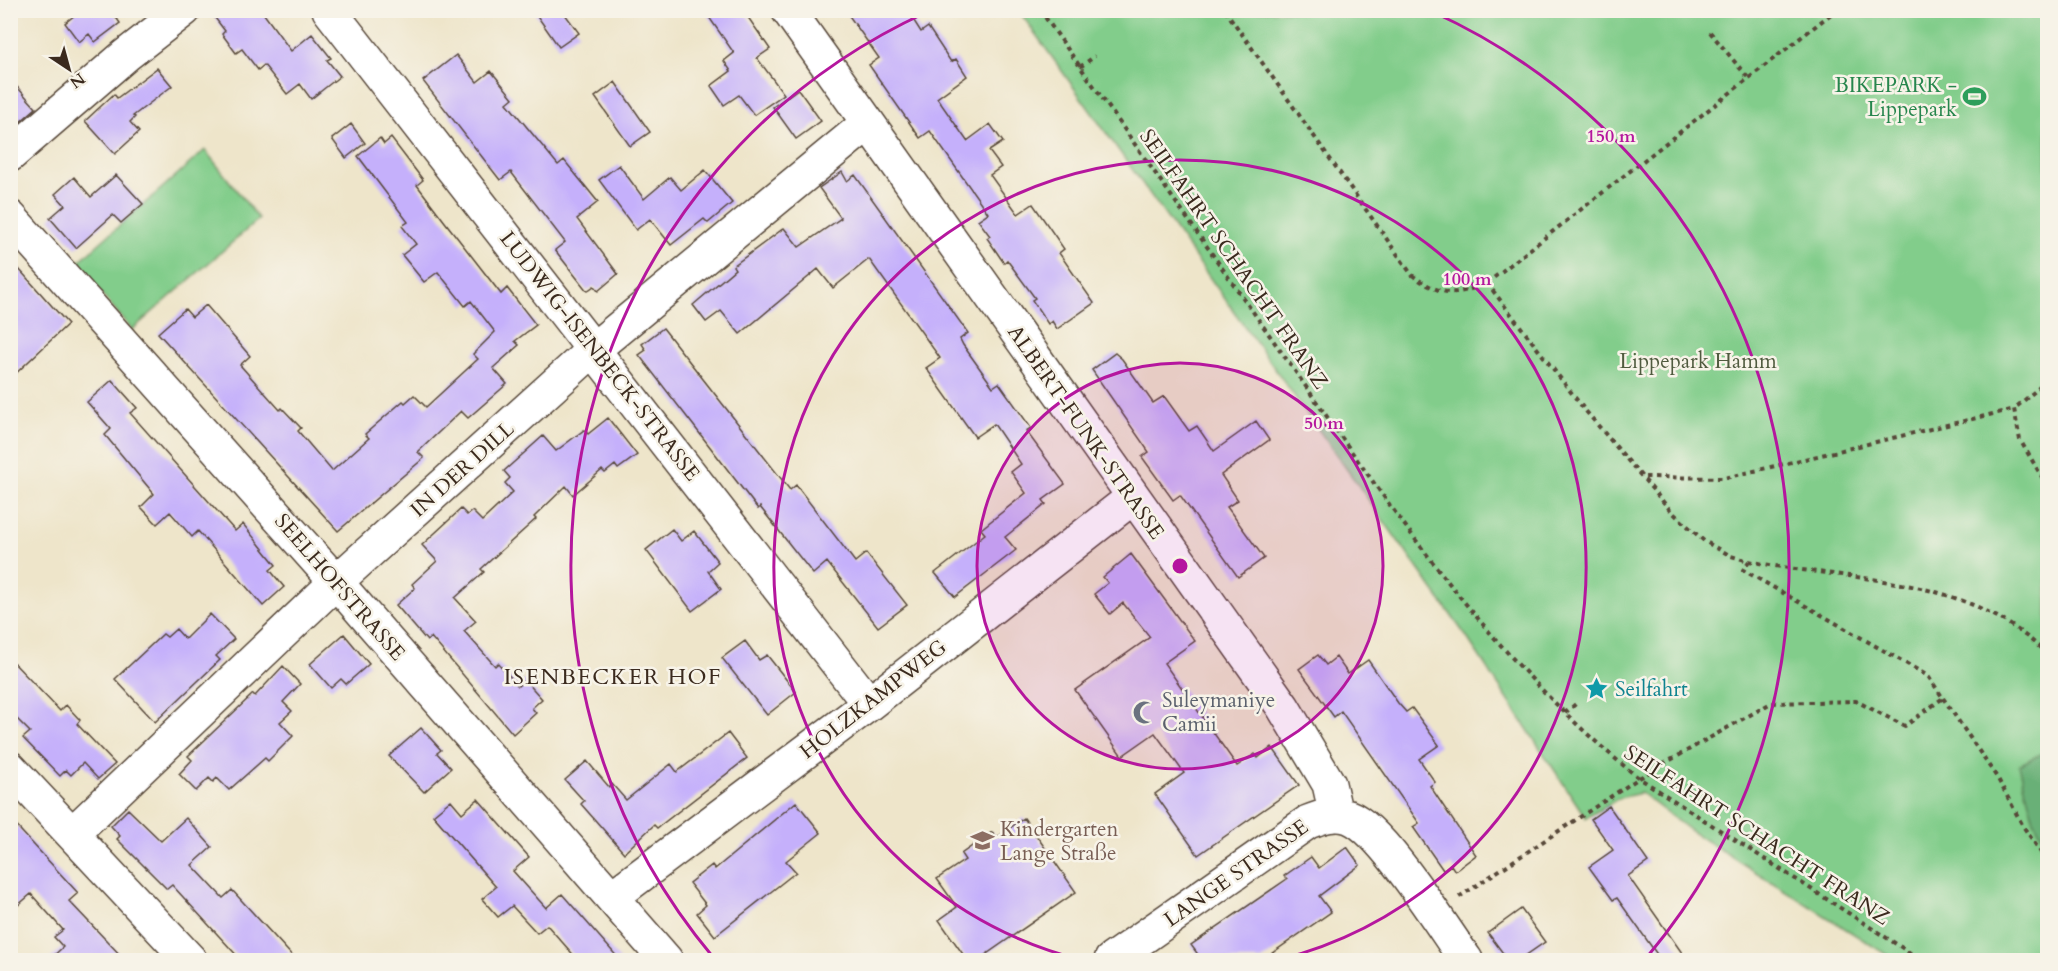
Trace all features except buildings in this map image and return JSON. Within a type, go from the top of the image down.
[{"type":"street","points":[[10,155],[183,10]]},
{"type":"street","name":"LUDWIG-ISENBECK-STRASSE","points":[[329,10],[595,348],[869,704]]},
{"type":"street","name":"ALBERT-FUNK-STRASSE","points":[[788,10],[1132,498],[1283,707],[1329,784],[1336,815]]},
{"type":"street","name":"IN DER DILL","points":[[72,834],[336,582],[595,348],[868,123]]},
{"type":"street","name":"SEELHOFSTRASSE","points":[[10,217],[336,582],[666,960]]},
{"type":"street","name":"HOLZKAMPWEG","points":[[612,897],[869,704],[1132,498]]},
{"type":"street","points":[[10,768],[190,960]]},
{"type":"street","points":[[1336,815],[1358,822],[1379,840],[1466,960]]},
{"type":"street","name":"LANGE STRASSE","points":[[1111,960],[1308,822],[1336,815]]},
{"type":"path","name":"SEILFAHRT SCHACHT FRANZ","points":[[1040,10],[1422,550],[1508,655],[1603,750],[1639,778],[1922,960]]},
{"type":"path","points":[[1225,10],[1412,275],[1428,286],[1447,294],[1467,291],[1487,283],[1836,10]]},
{"type":"path","points":[[1710,32],[1749,79]]},
{"type":"path","points":[[1080,67],[1095,56]]},
{"type":"path","points":[[1487,283],[1584,409],[1671,511],[1704,541],[1731,556],[1749,561],[1939,591],[1971,603],[2000,618],[2029,638],[2048,656]]},
{"type":"path","points":[[1644,477],[1725,478],[2014,409],[2048,380]]},
{"type":"path","points":[[2014,409],[2020,440],[2048,487]]},
{"type":"path","points":[[1749,561],[1743,570],[1928,676],[1998,779],[2023,826],[2048,863]]},
{"type":"path","points":[[1433,914],[1639,778],[1771,703],[1856,701],[1905,726],[1943,698]]},
{"type":"path","points":[[1565,713],[1578,702]]},
{"type":"green space","name":"Lippepark Hamm","points":[[1019,11],[2047,11],[2047,960],[1895,960],[1689,830],[1641,793],[1619,798],[1586,818],[1466,636]]},
{"type":"green space","points":[[205,150],[259,219],[132,330],[76,264]]},
{"type":"green space","points":[[2047,751],[2047,845],[2034,821],[2019,765]]},
{"type":"place","name":"BIKEPARK - Lippepark","points":[[1975,97]]},
{"type":"place","name":"Seilfahrt","points":[[1597,689]]},
{"type":"place","name":"Suleymaniye Camii","points":[[1144,712]]},
{"type":"place","name":"Kindergarten Lange Straße","points":[[982,841]]},
{"type":"district","name":"ISENBECKER HOF","points":[[613,676]]}]
